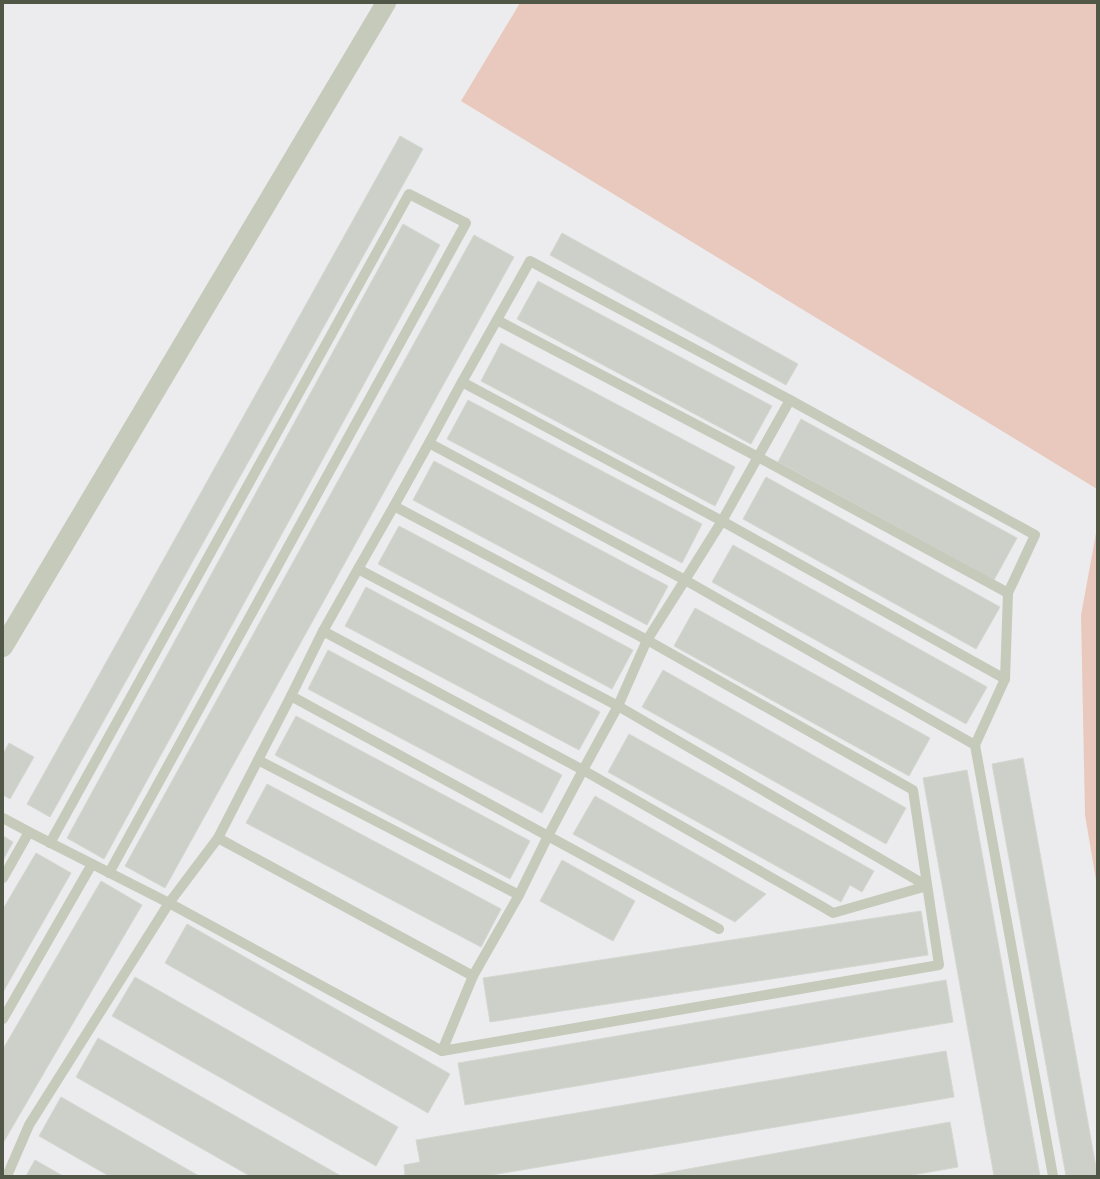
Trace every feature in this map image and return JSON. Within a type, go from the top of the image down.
[{"type":"street","points":[[3,647],[386,3]]},
{"type":"lane","points":[[50,843],[409,194],[466,223],[109,873]]},
{"type":"lane","points":[[7,1176],[29,1125],[169,903],[218,838],[324,631],[530,261],[790,400],[1035,535],[1008,593],[1006,679],[975,745],[1053,1176]]},
{"type":"lane","points":[[497,320],[758,457],[1008,593]]},
{"type":"lane","points":[[462,382],[722,521],[1006,679]]},
{"type":"lane","points":[[442,1051],[474,976],[519,895],[548,836],[618,706],[647,640],[722,521],[790,400]]},
{"type":"lane","points":[[428,443],[685,580],[975,745]]},
{"type":"lane","points":[[3,818],[169,903],[442,1051],[939,965],[913,790],[647,640],[394,506]]},
{"type":"lane","points":[[358,569],[618,706],[927,886]]},
{"type":"lane","points":[[324,631],[583,770],[824,906],[833,913],[927,886]]},
{"type":"lane","points":[[291,696],[719,929]]},
{"type":"lane","points":[[258,760],[519,895]]},
{"type":"lane","points":[[3,878],[29,832]]},
{"type":"lane","points":[[218,838],[474,976]]},
{"type":"lane","points":[[3,1019],[92,864]]},
{"type":"shaded area","points":[[520,3],[1097,3],[1097,489],[461,101]]},
{"type":"shaded area","points":[[1097,528],[1097,886],[1085,815],[1081,615]]},
{"type":"building","points":[[400,136],[423,149],[50,817],[27,804]]},
{"type":"building","points":[[403,224],[440,245],[104,859],[67,838]]},
{"type":"building","points":[[562,233],[798,364],[786,385],[550,255]]},
{"type":"building","points":[[474,235],[514,257],[165,888],[125,866]]},
{"type":"building","points":[[538,281],[772,406],[751,444],[517,319]]},
{"type":"building","points":[[501,343],[735,467],[715,506],[481,381]]},
{"type":"building","points":[[468,400],[702,524],[682,563],[447,439]]},
{"type":"building","points":[[801,419],[1017,538],[994,580],[778,462]]},
{"type":"building","points":[[434,461],[668,586],[647,625],[413,500]]},
{"type":"building","points":[[766,477],[1000,607],[976,649],[743,519]]},
{"type":"building","points":[[399,526],[633,650],[612,689],[378,564]]},
{"type":"building","points":[[733,545],[987,687],[966,724],[712,582]]},
{"type":"building","points":[[366,587],[600,712],[579,750],[345,626]]},
{"type":"building","points":[[695,608],[930,738],[909,776],[674,646]]},
{"type":"building","points":[[328,650],[562,775],[542,813],[308,689]]},
{"type":"building","points":[[663,670],[906,808],[886,844],[642,707]]},
{"type":"building","points":[[296,716],[530,841],[510,879],[275,755]]},
{"type":"building","points":[[629,734],[874,871],[862,892],[850,885],[841,902],[608,772]]},
{"type":"building","points":[[9,743],[34,757],[10,799],[3,795],[3,754]]},
{"type":"building","points":[[1023,758],[1097,1176],[1066,1176],[992,764]]},
{"type":"building","points":[[967,770],[1040,1176],[994,1176],[923,778]]},
{"type":"building","points":[[267,784],[501,909],[481,947],[246,823]]},
{"type":"building","points":[[595,796],[766,894],[735,922],[573,834]]},
{"type":"building","points":[[3,836],[13,842],[3,860]]},
{"type":"building","points":[[36,853],[71,873],[3,992],[3,909]]},
{"type":"building","points":[[562,860],[635,901],[613,941],[540,901]]},
{"type":"building","points":[[101,881],[142,905],[3,1143],[3,1049]]},
{"type":"building","points":[[921,911],[928,955],[490,1022],[483,978]]},
{"type":"building","points":[[187,924],[450,1074],[428,1113],[165,963]]},
{"type":"building","points":[[135,977],[398,1127],[376,1166],[112,1016]]},
{"type":"building","points":[[946,980],[953,1022],[465,1105],[458,1063]]},
{"type":"building","points":[[98,1038],[341,1176],[250,1176],[76,1077]]},
{"type":"building","points":[[946,1051],[954,1097],[486,1176],[405,1176],[404,1165],[420,1162],[416,1140]]},
{"type":"building","points":[[61,1097],[199,1176],[109,1176],[39,1136]]},
{"type":"building","points":[[950,1122],[958,1167],[907,1176],[649,1176]]},
{"type":"building","points":[[35,1160],[63,1176],[26,1176]]}]
